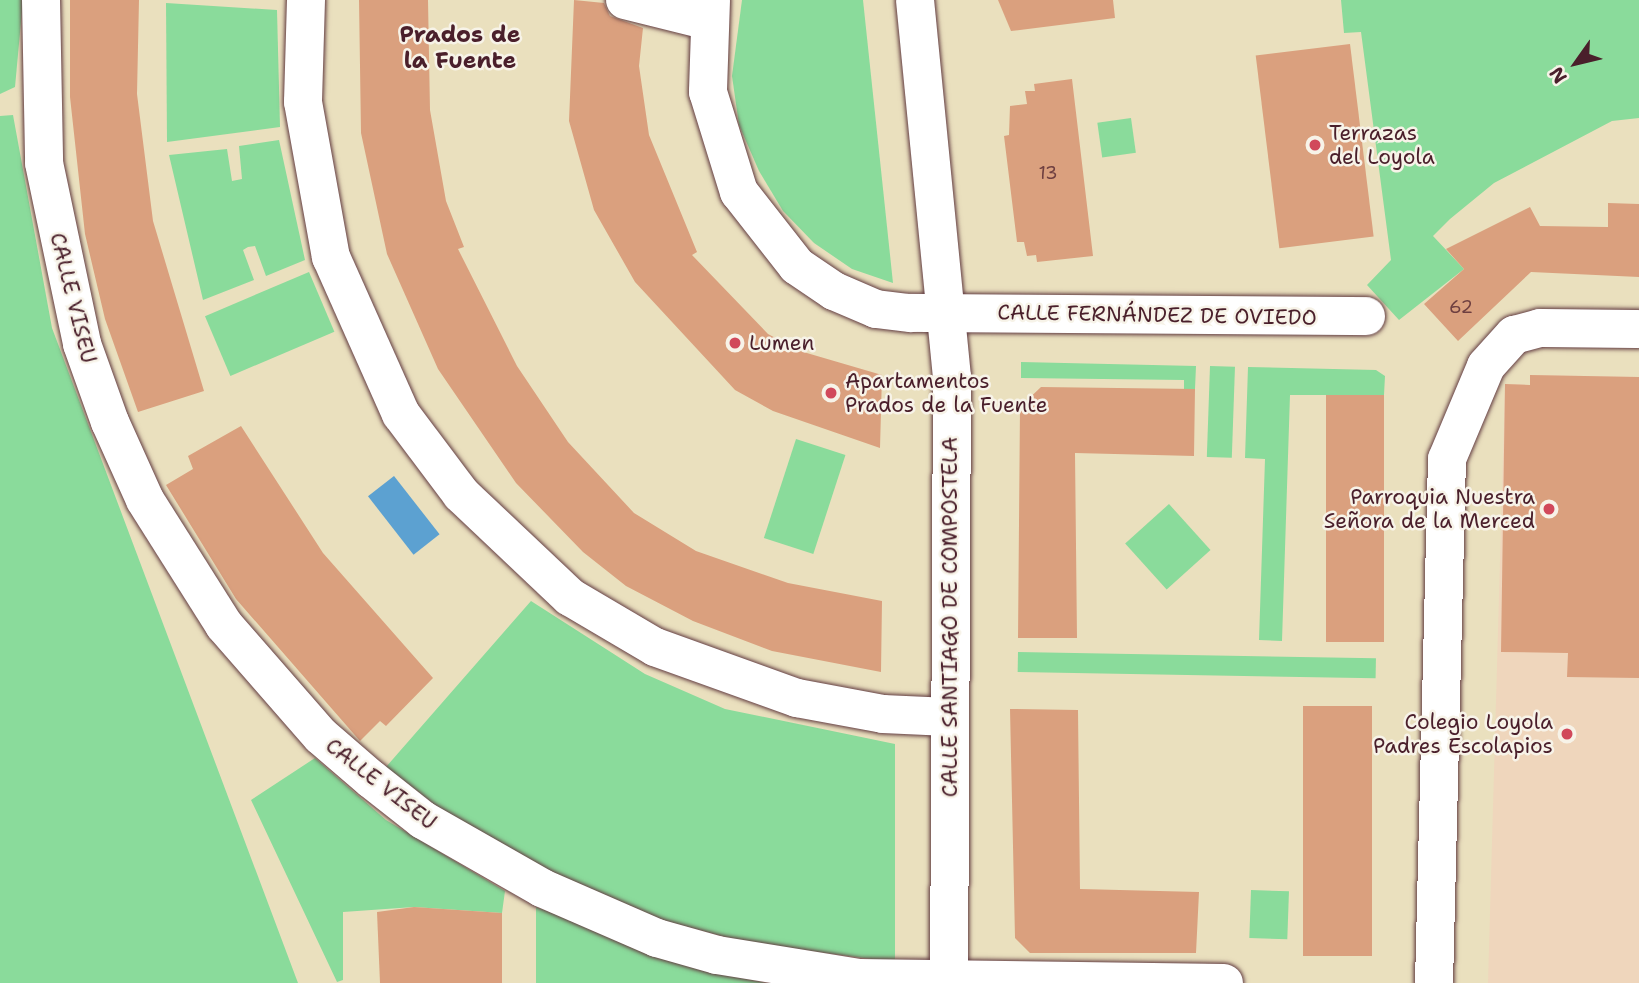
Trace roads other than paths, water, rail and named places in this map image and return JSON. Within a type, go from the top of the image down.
[{"type":"street","name":"CALLE VISEU","points":[[41,0],[46,176],[82,344],[110,422],[182,564],[304,718],[423,820],[599,915],[657,938],[777,968],[949,982],[1224,983]]},
{"type":"street","points":[[306,0],[303,102],[331,257],[401,414],[461,494],[570,597],[655,647],[797,698],[883,714],[949,717]]},
{"type":"street","points":[[625,0],[710,10]]},
{"type":"street","name":"CALLE SANTIAGO DE COMPOSTELA","points":[[915,0],[948,313],[949,982]]},
{"type":"street","name":"CALLE FERNÁNDEZ DE OVIEDO","points":[[710,10],[708,92],[719,143],[739,192],[767,233],[797,266],[834,291],[876,309],[948,313],[1366,316]]},
{"type":"street","points":[[1434,983],[1447,458],[1486,366],[1524,329],[1639,329]]},
{"type":"water","points":[[394,476],[440,534],[414,555],[368,496]]},
{"type":"place","name":"Terrazas del Loyola","points":[[1315,145]]},
{"type":"place","name":"Lumen","points":[[735,343]]},
{"type":"place","name":"Apartamentos Prados de la Fuente","points":[[831,393]]},
{"type":"place","name":"Parroquia Nuestra Señora de la Merced","points":[[1549,509]]},
{"type":"place","name":"Colegio Loyola Padres Escolapios","points":[[1567,734]]},
{"type":"district","name":"Prados de la Fuente","points":[[460,47]]}]
